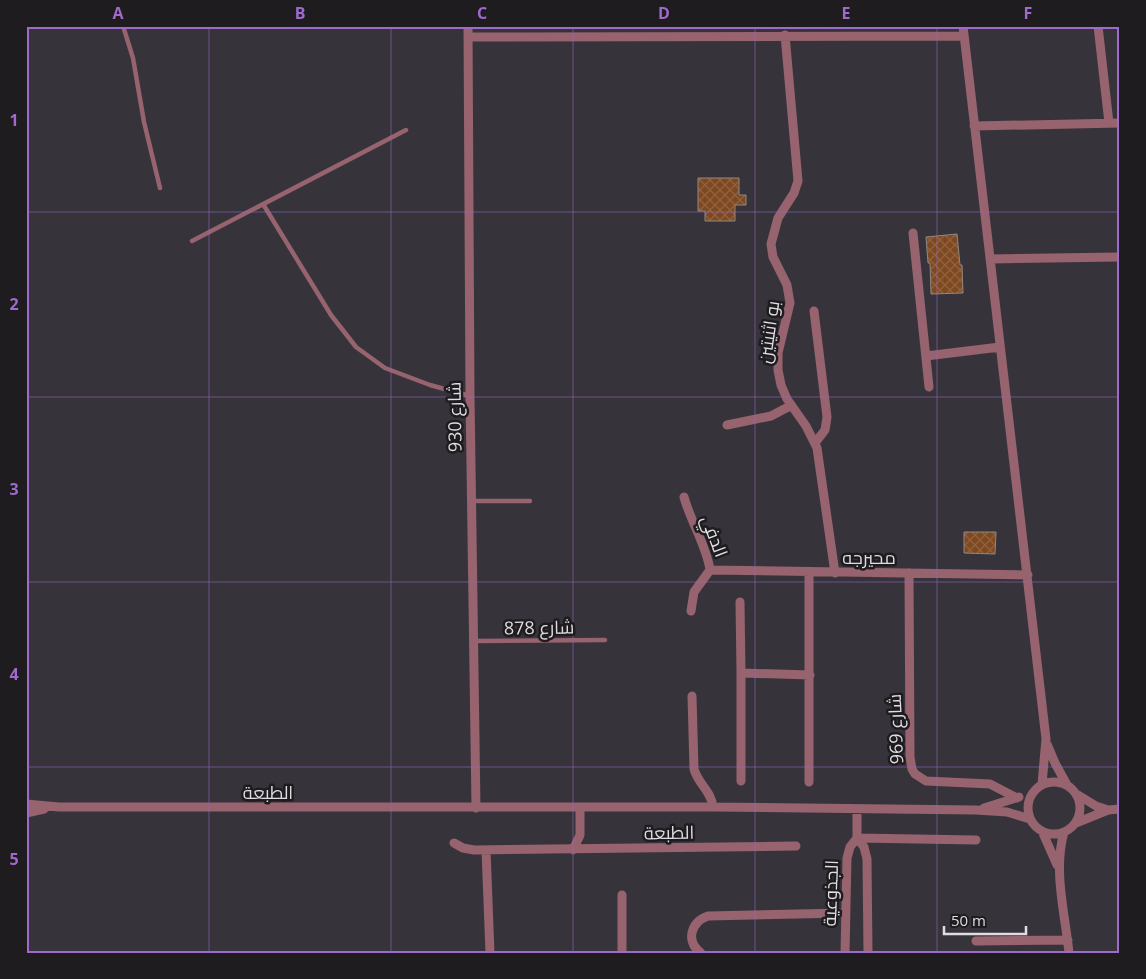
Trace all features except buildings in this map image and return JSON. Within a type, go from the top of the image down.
[{"type":"street","name":"شارع 930","points":[[468,26],[471,501],[476,808]]},
{"type":"street","points":[[1098,26],[1109,123]]},
{"type":"street","points":[[468,37],[785,35],[963,31],[1046,739],[1042,784]]},
{"type":"street","name":"بو اثنيتين","points":[[785,35],[798,181],[794,193],[778,218],[771,244],[773,257],[784,276],[790,294],[789,313],[777,362],[781,385],[790,406],[806,426],[815,443],[820,460],[835,573]]},
{"type":"street","points":[[974,126],[1120,123]]},
{"type":"street","points":[[914,233],[930,387]]},
{"type":"street","points":[[990,259],[1120,257]]},
{"type":"street","points":[[814,311],[827,417],[825,430],[815,443]]},
{"type":"street","points":[[926,356],[1000,348]]},
{"type":"street","points":[[727,425],[771,416],[790,406]]},
{"type":"street","name":"الدفي","points":[[684,497],[709,562],[710,570],[694,592],[691,611]]},
{"type":"street","name":"محيرجه","points":[[710,570],[1028,575]]},
{"type":"street","points":[[809,572],[809,782]]},
{"type":"street","name":"شارع 969","points":[[909,573],[910,747],[912,769],[915,774],[926,781],[990,784],[1017,798]]},
{"type":"street","points":[[740,602],[741,781]]},
{"type":"street","points":[[741,673],[810,675]]},
{"type":"street","points":[[692,696],[694,769],[709,793],[713,807]]},
{"type":"street","points":[[1046,739],[1055,763],[1068,785],[1078,795],[1096,806],[1108,810],[1120,810]]},
{"type":"street","points":[[976,810],[1017,798],[1033,791],[1042,784],[1055,781],[1068,785]]},
{"type":"street","points":[[1033,791],[1027,805],[1030,819],[1042,832],[1058,868]]},
{"type":"street","points":[[1076,823],[1080,809],[1078,795]]},
{"type":"street","points":[[26,804],[59,807]]},
{"type":"street","points":[[26,813],[59,807]]},
{"type":"street","name":"الطبعة","points":[[59,807],[713,807],[976,810]]},
{"type":"street","points":[[573,850],[580,835],[580,807]]},
{"type":"street","name":"الجذوعية","points":[[858,809],[858,838],[867,858],[868,953]]},
{"type":"street","points":[[976,810],[1007,812],[1030,819]]},
{"type":"street","points":[[1042,832],[1053,834],[1064,832],[1076,823],[1108,810]]},
{"type":"street","points":[[1064,832],[1058,868],[1069,953]]},
{"type":"street","points":[[858,838],[976,840]]},
{"type":"street","name":"الجذوعية","points":[[845,953],[848,852],[853,842],[858,838]]},
{"type":"street","name":"الطبعة","points":[[454,843],[468,850],[796,846]]},
{"type":"street","points":[[486,850],[490,953]]},
{"type":"street","points":[[622,895],[622,953]]},
{"type":"street","points":[[701,953],[694,946],[691,933],[697,922],[708,916],[845,913]]},
{"type":"street","points":[[976,941],[1068,940]]},
{"type":"lane","points":[[124,26],[133,58],[144,122],[160,188]]},
{"type":"lane","points":[[192,240],[406,130]]},
{"type":"lane","points":[[263,204],[331,315],[356,347],[385,368],[436,387],[470,396]]},
{"type":"lane","points":[[471,501],[530,501]]},
{"type":"lane","name":"شارع 878","points":[[473,641],[606,640]]}]
